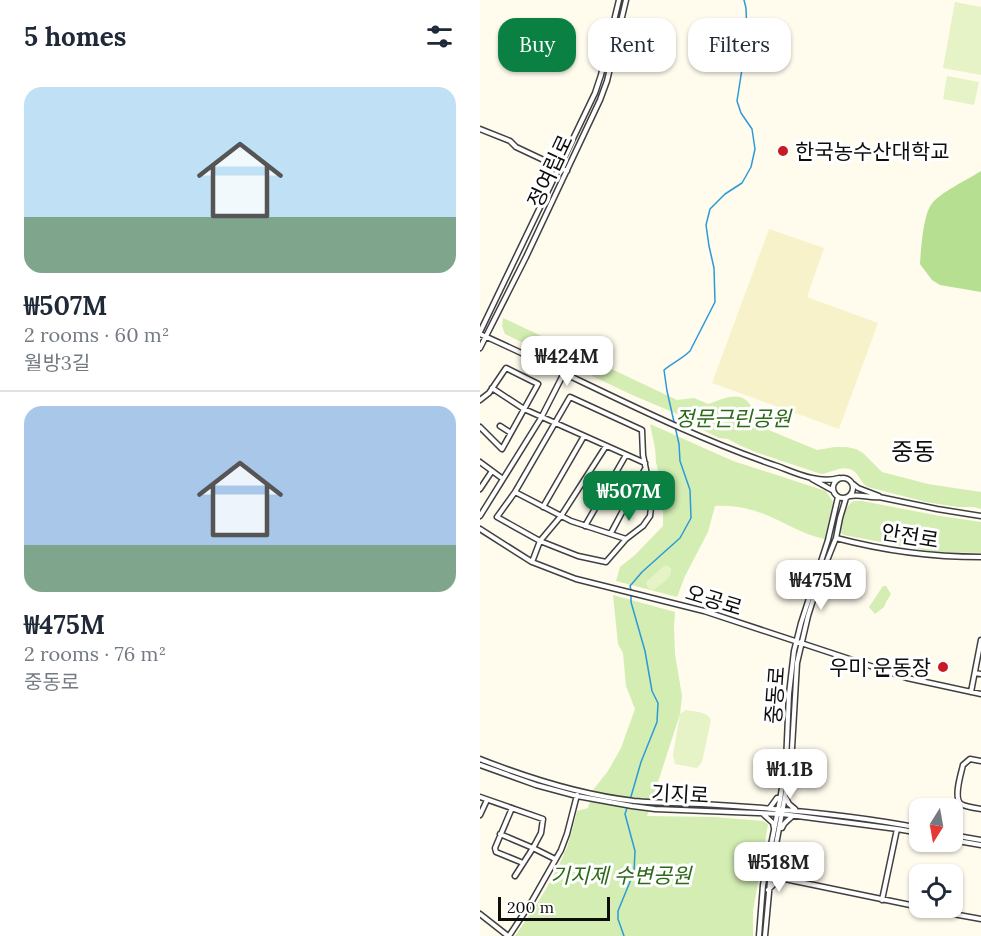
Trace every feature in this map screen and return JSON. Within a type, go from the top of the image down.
[{"type":"street","name":"정여립로","points":[[480,333],[595,93],[619,0]]},
{"type":"street","name":"정여립로","points":[[480,348],[600,100],[607,81],[626,0]]},
{"type":"street","points":[[580,123],[587,127]]},
{"type":"street","points":[[480,129],[510,141],[516,147],[567,171]]},
{"type":"street","points":[[480,333],[664,420],[762,461],[809,477],[833,490],[838,497],[860,495],[879,497]]},
{"type":"street","points":[[480,400],[506,368],[538,384],[502,448],[480,427]]},
{"type":"street","points":[[480,516],[541,418],[564,373]]},
{"type":"street","points":[[492,388],[541,418],[645,463]]},
{"type":"street","points":[[570,397],[642,430],[643,455],[652,499],[651,516],[606,562],[578,556],[540,542],[497,517],[515,492],[554,423],[570,397]]},
{"type":"street","points":[[500,426],[511,433]]},
{"type":"street","points":[[543,507],[584,436]]},
{"type":"street","points":[[532,562],[540,542],[561,516],[606,446]]},
{"type":"street","points":[[585,526],[626,455]]},
{"type":"street","points":[[480,462],[503,479]]},
{"type":"street","points":[[611,533],[646,469]]},
{"type":"street","points":[[480,489],[492,471]]},
{"type":"street","points":[[809,477],[849,479],[858,488],[879,497],[981,516]]},
{"type":"street","points":[[833,490],[834,483],[839,478]]},
{"type":"street","points":[[848,497],[852,493],[853,484]]},
{"type":"street","points":[[515,492],[561,516],[626,539]]},
{"type":"street","name":"중동로","points":[[783,798],[791,675],[796,642],[828,540],[838,497]]},
{"type":"street","name":"중동로","points":[[759,936],[764,885],[791,765],[797,663],[815,593],[836,538],[848,497]]},
{"type":"street","name":"오공로","points":[[480,529],[532,562],[576,579],[704,612],[907,678],[981,694]]},
{"type":"street","name":"안전로","points":[[836,538],[915,554],[981,557]]},
{"type":"street","points":[[971,692],[981,640]]},
{"type":"street","points":[[975,673],[981,674]]},
{"type":"street","name":"기지로","points":[[480,759],[594,797],[632,806],[763,813],[796,811],[851,817],[909,829]]},
{"type":"street","points":[[981,761],[970,759],[963,765],[957,797],[958,802],[964,806],[981,809]]},
{"type":"street","name":"기지로","points":[[480,765],[536,785],[576,796],[768,809],[792,816],[909,830]]},
{"type":"street","points":[[480,914],[508,936],[561,850],[578,790]]},
{"type":"street","points":[[480,797],[543,819],[541,833],[514,876]]},
{"type":"street","points":[[768,809],[777,798],[783,798],[796,811]]},
{"type":"street","points":[[480,815],[487,800]]},
{"type":"street","points":[[512,808],[495,848],[496,852],[522,863]]},
{"type":"street","points":[[763,813],[777,828],[782,828],[786,820],[792,816]]},
{"type":"street","name":"중동로","points":[[765,936],[768,890],[777,828]]},
{"type":"street","points":[[882,900],[897,829]]},
{"type":"street","points":[[500,834],[555,858]]},
{"type":"street","points":[[963,837],[981,840]]},
{"type":"street","points":[[963,842],[981,845]]},
{"type":"street","points":[[771,871],[780,878],[909,905]]},
{"type":"street","points":[[768,890],[780,878]]},
{"type":"street","points":[[963,915],[981,919]]},
{"type":"street","points":[[480,923],[485,918]]},
{"type":"shaded area","points":[[769,229],[824,248],[807,297],[878,323],[839,429],[712,383]]},
{"type":"green space","points":[[955,2],[981,7],[981,75],[943,68]]},
{"type":"green space","points":[[947,76],[979,82],[974,105],[943,99]]},
{"type":"green space","points":[[981,171],[981,292],[940,285],[932,280],[920,264],[928,210],[940,196]]},
{"type":"green space","name":"정문근린공원","points":[[503,318],[677,400],[694,398],[708,404],[726,398],[743,398],[752,408],[759,426],[817,450],[835,447],[856,449],[882,472],[928,484],[981,492],[981,509],[926,502],[868,487],[851,469],[842,468],[821,474],[758,453],[728,439],[719,438],[689,423],[682,416],[630,394],[505,334],[502,326]]},
{"type":"green space","points":[[650,424],[733,461],[826,491],[833,502],[825,539],[758,512],[737,507],[715,506],[708,532],[685,576],[677,597],[616,581],[620,567],[663,526],[663,492]]},
{"type":"green space","points":[[854,501],[981,522],[981,553],[934,552],[844,535],[841,533],[843,515]]},
{"type":"green space","points":[[664,566],[671,568],[669,577],[654,590],[649,589],[647,581]]},
{"type":"green space","points":[[883,586],[886,586],[891,594],[884,607],[875,614],[869,607]]},
{"type":"green space","name":"기지제 수변공원","points":[[613,595],[675,612],[675,654],[682,696],[680,714],[647,816],[714,817],[763,821],[768,824],[753,911],[753,936],[515,936],[537,904],[556,870],[567,847],[577,811],[588,808],[593,790],[608,771],[621,748],[635,709],[626,686],[623,653],[618,644]]},
{"type":"green space","points":[[686,710],[704,713],[711,720],[702,762],[697,768],[675,764],[673,755],[680,714]]},
{"type":"waterway","points":[[631,590],[630,586],[642,572],[680,538],[691,518],[690,490],[680,461],[679,444],[664,370],[690,351],[715,302],[714,268],[706,225],[710,209],[725,194],[742,183],[751,167],[755,149],[752,129],[741,113],[737,101],[747,37],[744,0]]},
{"type":"waterway","points":[[630,800],[641,762],[657,722],[658,703],[652,691],[631,595]]},
{"type":"waterway","points":[[624,936],[618,919],[618,911],[634,872],[635,851],[625,814],[627,808]]},
{"type":"place","name":"한국농수산대학교","points":[[783,151]]},
{"type":"place","name":"우미 운동장","points":[[943,667]]},
{"type":"district","name":"중동","points":[[913,451]]}]
